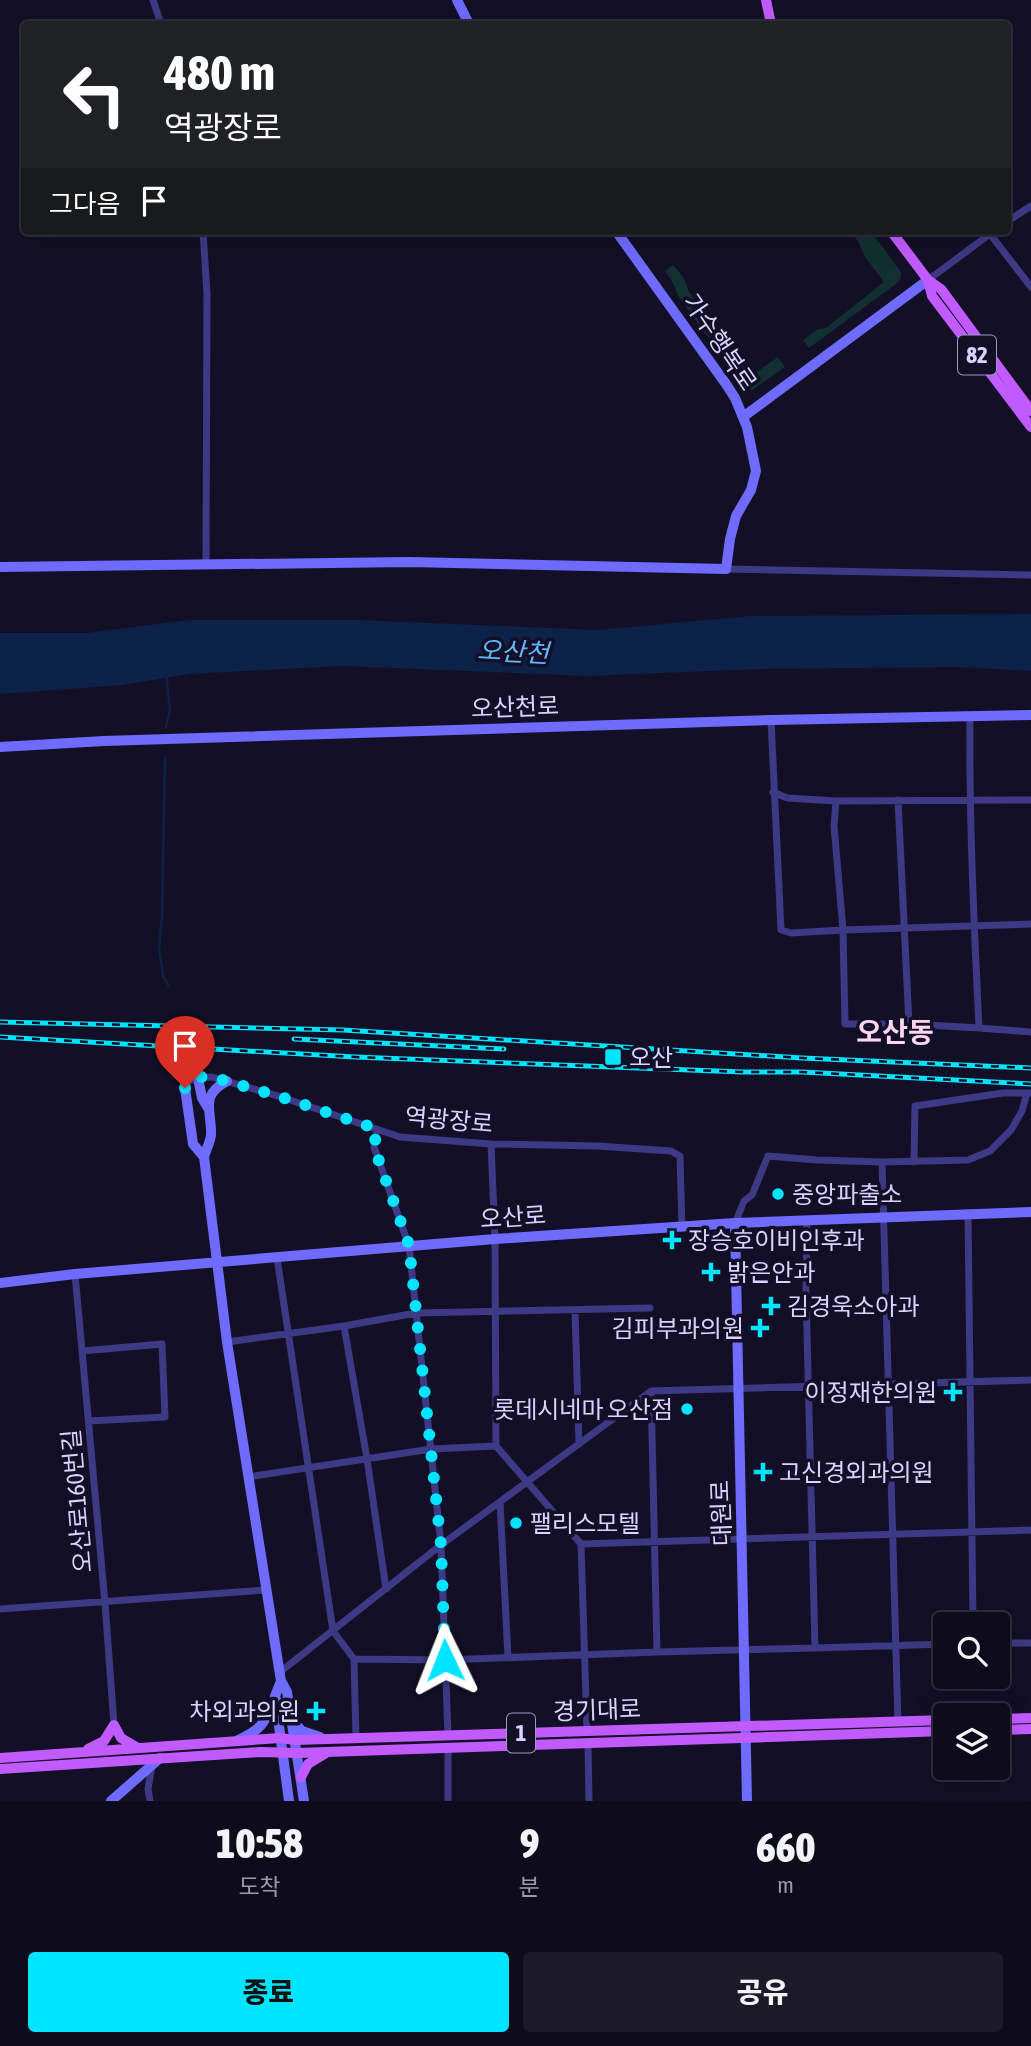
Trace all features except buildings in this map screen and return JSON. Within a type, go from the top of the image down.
[{"type":"main road","points":[[766,0],[770,21]]},
{"type":"main road","points":[[894,235],[928,280],[941,289],[1031,411]]},
{"type":"main road","name":"82","points":[[928,280],[932,296],[1031,427]]},
{"type":"main road","points":[[1010,1719],[1031,1718]]},
{"type":"main road","name":"경기대로","points":[[747,1732],[933,1721]]},
{"type":"main road","points":[[84,1752],[104,1741],[114,1725],[121,1738],[138,1748]]},
{"type":"main road","points":[[1010,1730],[1031,1729]]},
{"type":"main road","name":"경기대로","points":[[0,1758],[280,1738],[295,1740],[448,1735],[588,1737],[747,1732],[933,1731]]},
{"type":"main road","name":"경기대로","points":[[0,1769],[156,1762],[260,1752],[448,1748],[588,1737]]},
{"type":"main road","points":[[156,1762],[169,1745]]},
{"type":"main road","points":[[301,1777],[307,1764],[329,1752]]},
{"type":"street","points":[[153,0],[160,21]]},
{"type":"street","points":[[457,0],[468,21]]},
{"type":"street","points":[[1011,219],[1031,206]]},
{"type":"street","points":[[203,235],[207,294],[206,565]]},
{"type":"street","name":"가수행복로","points":[[619,235],[726,384],[747,427],[756,471],[751,491],[736,516],[726,569]]},
{"type":"street","points":[[743,417],[989,235]]},
{"type":"street","points":[[993,235],[1031,287]]},
{"type":"street","points":[[0,567],[409,562],[1031,575]]},
{"type":"street","name":"오산천로","points":[[0,747],[104,741],[771,720],[1031,715]]},
{"type":"street","points":[[970,716],[969,800],[979,1028]]},
{"type":"street","points":[[771,720],[781,930],[791,933],[1031,924]]},
{"type":"street","points":[[773,792],[787,798],[836,801],[1031,800]]},
{"type":"street","points":[[898,800],[909,1024]]},
{"type":"street","points":[[836,801],[834,826],[843,930],[845,1024],[909,1024],[1031,1032]]},
{"type":"street","name":"역광장로","points":[[198,1078],[212,1077],[227,1081],[400,1137],[491,1144],[598,1146],[671,1151],[680,1156],[682,1227]]},
{"type":"street","points":[[204,1157],[193,1144],[185,1088],[188,1082],[198,1078],[202,1098],[208,1108]]},
{"type":"street","points":[[227,1081],[215,1087],[210,1094],[208,1108],[211,1137],[204,1157],[216,1264],[265,1590],[280,1676],[287,1692],[304,1801]]},
{"type":"street","points":[[735,1223],[744,1201],[752,1195],[768,1156],[882,1162],[914,1162],[968,1160],[990,1151],[1011,1130],[1029,1093],[1003,1093],[915,1106],[914,1162]]},
{"type":"street","points":[[377,1129],[374,1147],[409,1245],[441,1545],[448,1735]]},
{"type":"street","points":[[491,1144],[495,1239],[496,1446],[581,1544],[589,1801]]},
{"type":"street","points":[[882,1162],[898,1722]]},
{"type":"street","name":"오산로","points":[[0,1283],[75,1274],[495,1239],[735,1223],[1031,1212]]},
{"type":"street","points":[[968,1213],[973,1612]]},
{"type":"street","points":[[807,1221],[815,1648]]},
{"type":"street","name":"대원로","points":[[735,1223],[747,1801]]},
{"type":"street","points":[[277,1258],[333,1630],[354,1659],[356,1738]]},
{"type":"street","name":"오산로160번길","points":[[75,1274],[114,1725]]},
{"type":"street","points":[[227,1342],[416,1313],[650,1308]]},
{"type":"street","points":[[575,1310],[579,1444]]},
{"type":"street","points":[[344,1326],[386,1589]]},
{"type":"street","points":[[82,1351],[162,1344],[165,1417],[89,1421]]},
{"type":"street","points":[[235,1741],[259,1729],[276,1699],[280,1676],[333,1630],[441,1545],[651,1391],[1031,1380]]},
{"type":"street","points":[[651,1391],[657,1652]]},
{"type":"street","points":[[248,1477],[431,1449],[496,1446]]},
{"type":"street","points":[[500,1502],[508,1657]]},
{"type":"street","points":[[581,1544],[1031,1530]]},
{"type":"street","points":[[0,1609],[265,1590]]},
{"type":"street","points":[[1010,1643],[1031,1643]]},
{"type":"street","points":[[354,1659],[445,1660],[933,1644]]},
{"type":"street","points":[[276,1699],[289,1801]]},
{"type":"street","points":[[292,1720],[302,1731],[324,1739]]},
{"type":"street","points":[[448,1748],[448,1801]]},
{"type":"street","points":[[260,1752],[276,1758],[284,1768]]},
{"type":"street","points":[[111,1801],[156,1762]]},
{"type":"street","points":[[150,1801],[148,1789],[156,1762]]},
{"type":"green space","points":[[853,235],[874,235],[901,272],[900,281],[809,348],[803,340],[818,329],[826,328],[884,282],[865,257]]},
{"type":"green space","points":[[673,265],[684,278],[689,292],[751,376],[778,357],[785,367],[752,390],[744,390],[678,296],[665,271]]},
{"type":"water","name":"오산천","points":[[1031,614],[1031,671],[956,667],[762,669],[587,676],[342,666],[189,674],[123,685],[0,694],[0,633],[86,633],[189,620],[356,620],[598,630],[750,616]]},
{"type":"waterway","points":[[166,675],[170,710],[166,727]]},
{"type":"waterway","points":[[165,758],[159,947],[163,976],[169,986]]},
{"type":"railway","points":[[0,1022],[343,1030],[802,1058],[1031,1068]]},
{"type":"railway","points":[[0,1037],[355,1057],[802,1072],[1031,1084]]},
{"type":"railway","points":[[294,1039],[504,1049]]},
{"type":"place","name":"오산","points":[[613,1057]]},
{"type":"place","name":"중앙파출소","points":[[778,1194]]},
{"type":"place","name":"장승호이비인후과","points":[[672,1240]]},
{"type":"place","name":"밝은안과","points":[[711,1272]]},
{"type":"place","name":"김경욱소아과","points":[[771,1306]]},
{"type":"place","name":"김피부과의원","points":[[760,1328]]},
{"type":"place","name":"이정재한의원","points":[[953,1392]]},
{"type":"place","name":"롯데시네마 오산점","points":[[687,1409]]},
{"type":"place","name":"고신경외과의원","points":[[763,1472]]},
{"type":"place","name":"팰리스모텔","points":[[516,1523]]},
{"type":"place","name":"차외과의원","points":[[316,1711]]},
{"type":"district","name":"오산동","points":[[895,1032]]},
{"type":"route","points":[[185,1088],[188,1082],[196,1077],[212,1077],[377,1129],[374,1147],[409,1245],[441,1545],[445,1660]]}]
